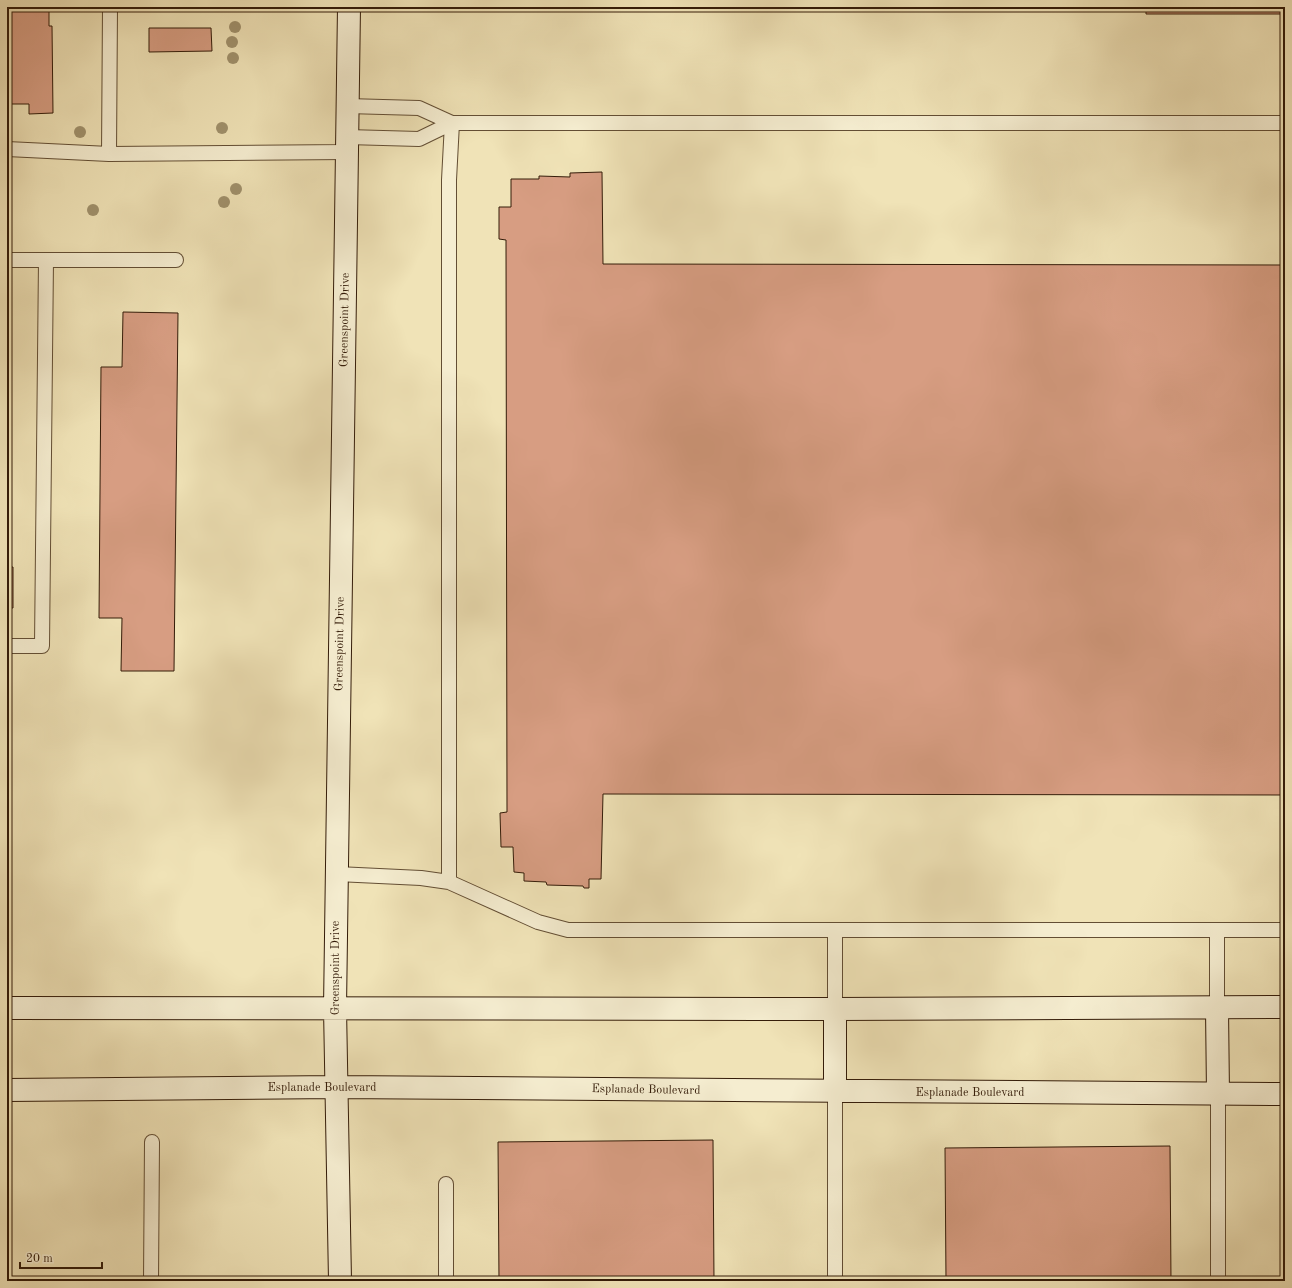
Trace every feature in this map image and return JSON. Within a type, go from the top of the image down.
[{"type":"street","name":"Greenspoint Drive","points":[[340,1281],[335,1008],[349,7]]},
{"type":"street","points":[[7,1008],[835,1009],[1285,1007]]},
{"type":"street","points":[[1217,1008],[1218,1094]]},
{"type":"street","points":[[835,1009],[835,1092]]},
{"type":"street","name":"Esplanade Boulevard","points":[[7,1090],[337,1087],[835,1092],[1285,1094]]},
{"type":"lane","points":[[110,7],[110,154]]},
{"type":"lane","points":[[347,106],[419,108],[452,123],[1285,123]]},
{"type":"lane","points":[[7,150],[110,154],[347,145],[419,138],[452,123]]},
{"type":"lane","points":[[449,882],[449,180],[452,123]]},
{"type":"lane","points":[[7,260],[176,260]]},
{"type":"lane","points":[[7,646],[42,646],[46,260]]},
{"type":"lane","points":[[337,874],[421,878],[449,882],[538,922],[568,930],[1285,930]]},
{"type":"lane","points":[[1217,930],[1217,1008]]},
{"type":"lane","points":[[835,931],[835,1009]]},
{"type":"lane","points":[[835,1092],[835,1281]]},
{"type":"lane","points":[[1218,1094],[1218,1281]]},
{"type":"lane","points":[[151,1281],[152,1142]]},
{"type":"lane","points":[[446,1184],[446,1281]]},
{"type":"building","points":[[7,7],[49,7],[49,26],[52,26],[53,113],[29,114],[29,104],[9,104],[9,88],[7,88]]},
{"type":"building","points":[[1146,7],[1285,7],[1285,14],[1146,14]]},
{"type":"building","points":[[149,28],[211,28],[212,51],[149,52]]},
{"type":"building","points":[[602,172],[603,264],[1285,265],[1285,795],[603,794],[601,879],[589,879],[589,888],[584,888],[583,886],[547,885],[546,882],[524,881],[524,873],[514,872],[513,847],[501,847],[500,813],[507,812],[506,240],[499,239],[499,207],[511,207],[511,179],[539,179],[539,176],[570,177],[570,173]]},
{"type":"building","points":[[123,312],[178,313],[174,671],[121,671],[122,618],[99,618],[101,367],[122,367]]},
{"type":"building","points":[[7,567],[13,567],[13,608],[7,608]]},
{"type":"building","points":[[713,1140],[714,1281],[499,1281],[498,1142]]},
{"type":"building","points":[[1170,1146],[1171,1281],[946,1281],[945,1148]]}]
